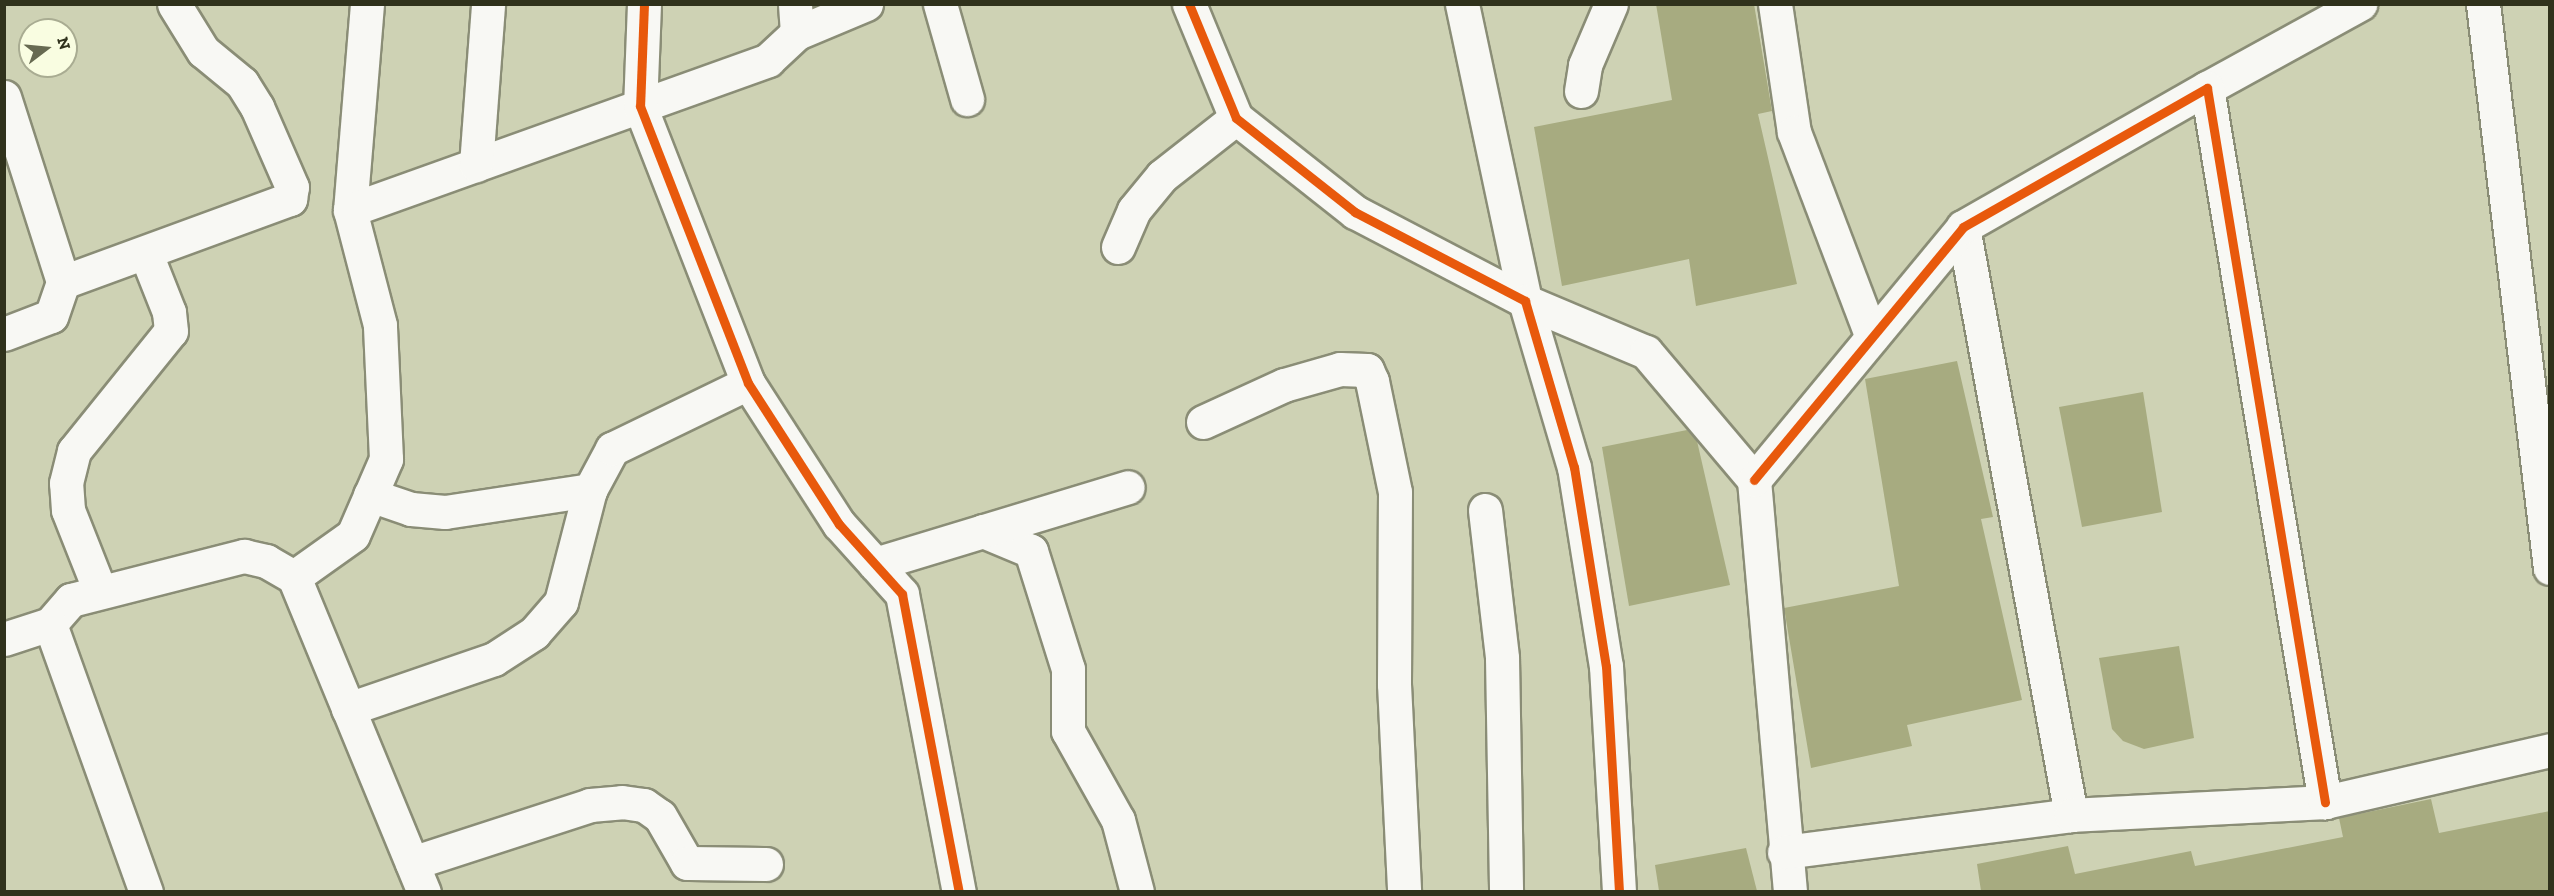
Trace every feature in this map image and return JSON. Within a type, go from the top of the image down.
[{"type":"street","points":[[63,282],[283,206],[292,187],[257,106],[242,83],[203,51],[174,4]]},
{"type":"street","points":[[294,577],[353,535],[386,459],[380,325],[350,210],[368,4]]},
{"type":"street","points":[[476,165],[488,4]]},
{"type":"street","points":[[644,4],[640,106],[748,383],[840,524],[902,594],[959,891]]},
{"type":"street","points":[[350,210],[768,60],[796,19],[866,4]]},
{"type":"street","points":[[940,4],[967,99]]},
{"type":"street","points":[[1189,4],[1236,118],[1355,212],[1525,301],[1646,352],[1754,480],[1784,852],[1790,891]]},
{"type":"street","points":[[1462,4],[1525,301],[1574,467],[1605,666],[1619,891]]},
{"type":"street","points":[[1581,91],[1585,65],[1611,4]]},
{"type":"street","points":[[1774,4],[1794,132],[1872,337]]},
{"type":"street","points":[[1754,480],[1963,227],[2360,4]]},
{"type":"street","points":[[2483,4],[2550,568]]},
{"type":"street","points":[[2207,88],[2325,802]]},
{"type":"street","points":[[4,97],[63,282],[51,316],[4,334]]},
{"type":"street","points":[[1118,247],[1134,210],[1162,176],[1236,118]]},
{"type":"street","points":[[1963,227],[2071,815]]},
{"type":"street","points":[[100,591],[68,510],[66,483],[74,451],[171,331],[169,312],[146,254]]},
{"type":"street","points":[[1203,422],[1284,385],[1340,369],[1367,370],[1372,381],[1395,492],[1394,684],[1404,891]]},
{"type":"street","points":[[348,709],[494,659],[534,633],[561,602],[590,490],[612,449],[748,383]]},
{"type":"street","points":[[875,564],[1128,487]]},
{"type":"street","points":[[370,495],[411,509],[445,512],[590,490]]},
{"type":"street","points":[[1485,510],[1502,658],[1506,891]]},
{"type":"street","points":[[983,531],[1031,551],[1068,669],[1068,731],[1118,820],[1137,891]]},
{"type":"street","points":[[4,639],[50,624],[71,600],[100,591],[244,556],[266,561],[294,577],[418,877],[590,805],[622,802],[644,805],[660,816],[687,863],[766,864]]},
{"type":"street","points":[[50,624],[146,891]]},
{"type":"street","points":[[1784,852],[2071,815],[2325,802],[2550,750]]},
{"type":"building","points":[[1656,4],[1754,4],[1772,111],[1758,114],[1797,284],[1696,306],[1689,259],[1562,286],[1534,127],[1672,100]]},
{"type":"building","points":[[1957,361],[1993,517],[1981,519],[2022,700],[1907,725],[1912,746],[1811,768],[1784,608],[1899,586],[1865,379]]},
{"type":"building","points":[[2143,392],[2162,512],[2082,527],[2059,407]]},
{"type":"building","points":[[1687,430],[1697,441],[1730,585],[1629,606],[1602,447]]},
{"type":"building","points":[[2179,646],[2194,738],[2144,749],[2123,741],[2112,729],[2099,658]]},
{"type":"building","points":[[2431,799],[2439,833],[2550,811],[2550,891],[1981,891],[1977,864],[2068,846],[2075,874],[2191,851],[2195,866],[2343,837],[2339,818]]},
{"type":"building","points":[[1746,848],[1757,891],[1659,891],[1655,865]]},
{"type":"cycle path","points":[[644,4],[640,106],[748,383],[839,524],[902,594],[959,892]]},
{"type":"cycle path","points":[[1189,4],[1236,118],[1355,212],[1525,301],[1574,467],[1606,666],[1619,892]]},
{"type":"cycle path","points":[[1754,480],[1963,227],[2207,88],[2325,802]]}]
